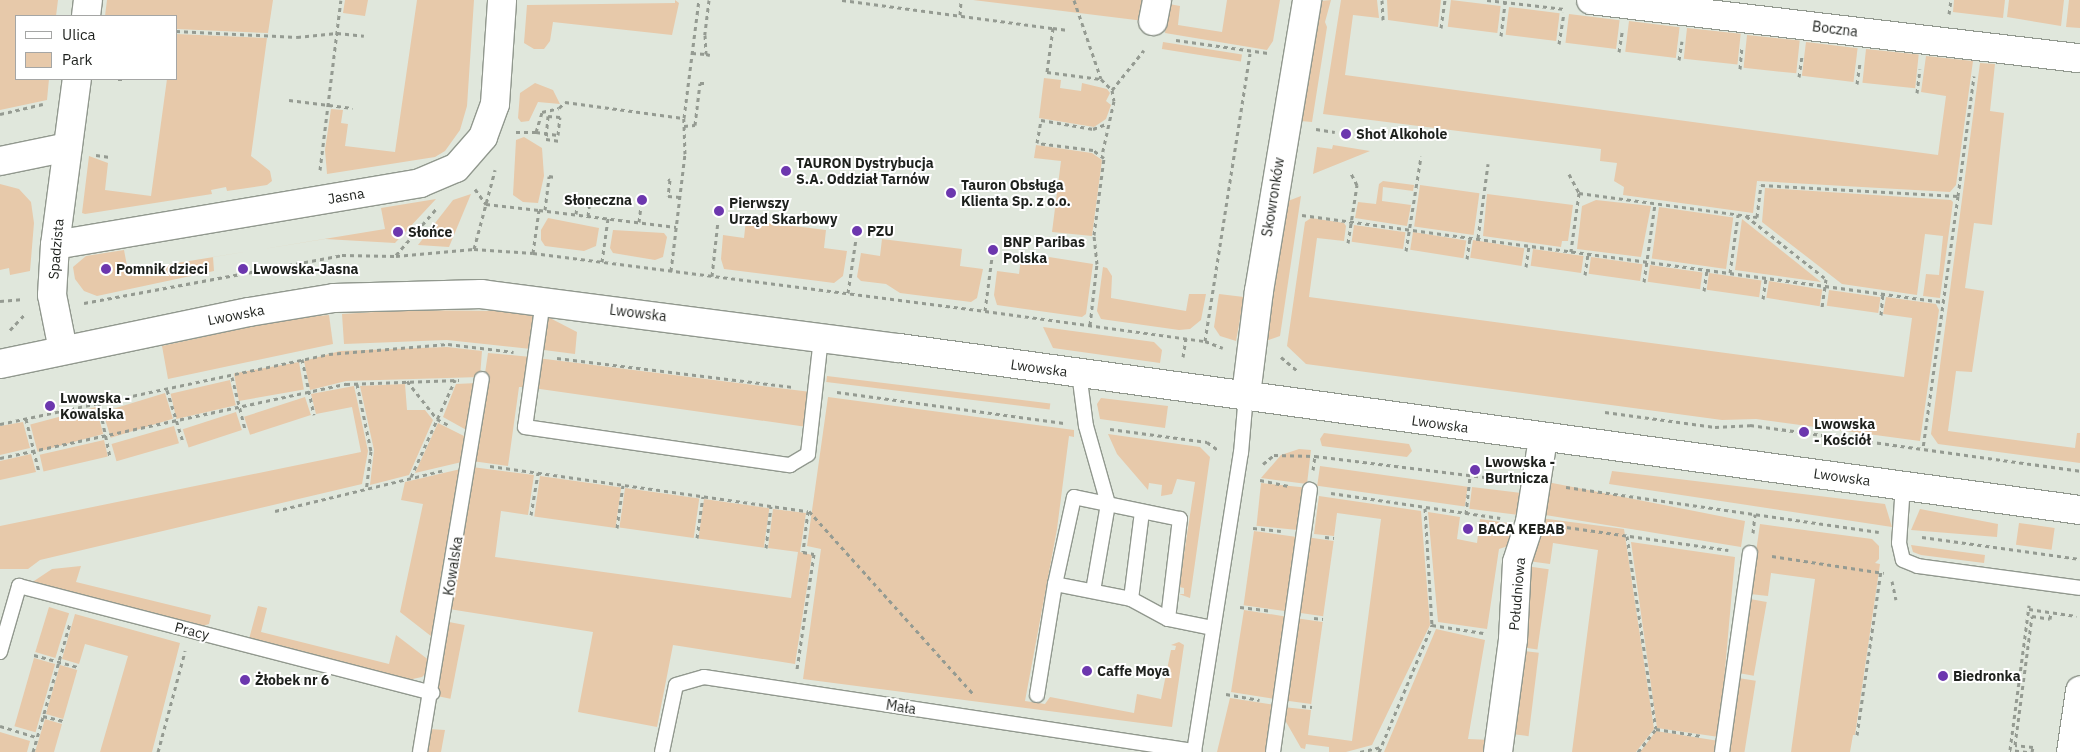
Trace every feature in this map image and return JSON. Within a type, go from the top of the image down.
[{"type":"street","points":[[86,15],[88,0]]},
{"type":"street","name":"Jasna","points":[[55,245],[420,183],[456,168],[483,137],[495,104],[502,0]]},
{"type":"street","name":"Skowronków","points":[[1246,396],[1259,291],[1307,0]]},
{"type":"street","name":"Boczna","points":[[1591,0],[2080,58]]},
{"type":"street","name":"Spadzista","points":[[64,350],[52,295],[55,245],[76,88]]},
{"type":"street","points":[[0,161],[68,147]]},
{"type":"street","name":"Lwowska","points":[[0,364],[334,298],[481,294],[821,338],[2080,510]]},
{"type":"street","name":"Południowa","points":[[1498,752],[1513,638],[1517,562],[1530,522],[1542,438]]},
{"type":"street","points":[[2071,752],[2080,691]]},
{"type":"lane","points":[[543,301],[525,427],[790,465],[808,454],[821,338]]},
{"type":"lane","points":[[1079,374],[1086,426],[1108,504],[1093,592]]},
{"type":"lane","name":"Kowalska","points":[[420,752],[432,693],[482,379]]},
{"type":"lane","points":[[1194,752],[1241,453],[1246,396]]},
{"type":"lane","points":[[1903,485],[1892,533],[1903,560],[1918,566],[2080,588]]},
{"type":"lane","points":[[1273,752],[1310,490]]},
{"type":"lane","points":[[1037,695],[1055,584],[1074,497],[1180,519],[1168,619]]},
{"type":"lane","points":[[1131,599],[1142,512]]},
{"type":"lane","points":[[1723,746],[1750,553]]},
{"type":"lane","points":[[1055,584],[1131,599],[1168,619],[1213,628]]},
{"type":"lane","name":"Pracy","points":[[0,652],[19,586],[432,693]]},
{"type":"lane","name":"Mała","points":[[662,752],[676,685],[704,677],[1194,752]]},
{"type":"path","points":[[320,173],[341,0]]},
{"type":"path","points":[[671,271],[685,154],[684,118],[699,0]]},
{"type":"path","points":[[692,53],[708,55],[709,0]]},
{"type":"path","points":[[842,0],[1068,30]]},
{"type":"path","points":[[960,15],[962,0]]},
{"type":"path","points":[[1074,0],[1101,79],[1112,90]]},
{"type":"path","points":[[1382,0],[1383,20]]},
{"type":"path","points":[[1441,28],[1445,0]]},
{"type":"path","points":[[1501,36],[1505,2]]},
{"type":"path","points":[[1559,44],[1564,9]]},
{"type":"path","points":[[1090,325],[1098,264],[1094,235],[1105,162],[1102,155],[1107,123],[1113,107],[1112,90],[1157,27],[1250,53],[1272,52]]},
{"type":"path","points":[[1053,28],[1046,72],[1101,79]]},
{"type":"path","points":[[178,31],[297,37],[337,33],[364,36]]},
{"type":"path","points":[[1205,341],[1250,53]]},
{"type":"path","points":[[1917,93],[1922,59]]},
{"type":"path","points":[[1923,449],[1975,68]]},
{"type":"path","points":[[684,126],[694,125],[700,83],[706,83]]},
{"type":"path","points":[[0,114],[76,88]]},
{"type":"path","points":[[289,100],[353,108]]},
{"type":"path","points":[[536,132],[542,112],[559,108],[565,102],[684,118]]},
{"type":"path","points":[[508,132],[536,132],[544,133],[551,134],[558,135],[560,117],[548,116],[547,131],[546,139],[560,141]]},
{"type":"path","points":[[1102,155],[1093,150],[1038,143],[1041,120],[1094,129],[1107,123]]},
{"type":"path","points":[[1406,251],[1421,156]]},
{"type":"path","points":[[1478,238],[1488,164]]},
{"type":"path","points":[[474,249],[496,165]]},
{"type":"path","points":[[1348,242],[1357,185],[1351,173]]},
{"type":"path","points":[[1569,174],[1579,193],[1571,251]]},
{"type":"path","points":[[544,210],[549,176],[555,177]]},
{"type":"path","points":[[668,179],[670,180],[668,196],[680,198]]},
{"type":"path","points":[[1579,193],[1757,217],[1761,185],[1958,196]]},
{"type":"path","points":[[472,186],[486,204],[676,227]]},
{"type":"path","points":[[576,214],[578,198]]},
{"type":"path","points":[[588,216],[590,199]]},
{"type":"path","points":[[1644,282],[1655,204]]},
{"type":"path","points":[[639,222],[642,205]]},
{"type":"path","points":[[533,253],[539,210]]},
{"type":"path","points":[[1301,224],[1302,214],[1943,302]]},
{"type":"path","points":[[1730,273],[1738,215]]},
{"type":"path","points":[[1746,216],[1826,279],[1822,307]]},
{"type":"path","points":[[602,262],[608,218]]},
{"type":"path","points":[[712,276],[718,220]]},
{"type":"path","points":[[1467,259],[1470,237]]},
{"type":"path","points":[[848,293],[856,239]]},
{"type":"path","points":[[1526,267],[1529,246]]},
{"type":"path","points":[[1585,275],[1588,254]]},
{"type":"path","points":[[985,311],[992,257]]},
{"type":"path","points":[[1704,291],[1707,270]]},
{"type":"path","points":[[1763,299],[1766,278]]},
{"type":"path","points":[[1881,315],[1884,294]]},
{"type":"path","points":[[0,301],[29,299]]},
{"type":"path","points":[[1182,363],[1186,338]]},
{"type":"path","points":[[0,424],[232,377],[302,359],[448,344],[815,389],[1207,442]]},
{"type":"path","points":[[1282,347],[1281,357],[1285,363],[1309,374]]},
{"type":"path","points":[[302,359],[314,415]]},
{"type":"path","points":[[232,377],[245,429]]},
{"type":"path","points":[[0,458],[308,392],[357,384],[482,379]]},
{"type":"path","points":[[410,478],[454,380]]},
{"type":"path","points":[[407,381],[437,418]]},
{"type":"path","points":[[357,384],[371,451],[366,489]]},
{"type":"path","points":[[167,390],[182,442]]},
{"type":"path","points":[[99,404],[110,457]]},
{"type":"path","points":[[1598,412],[1715,427],[1750,425],[2080,471]]},
{"type":"path","points":[[26,419],[39,472]]},
{"type":"path","points":[[1274,455],[1315,456],[1536,483],[2080,559]]},
{"type":"path","points":[[275,511],[469,464],[808,511],[998,721]]},
{"type":"path","points":[[531,515],[538,473]]},
{"type":"path","points":[[1466,514],[1470,476]]},
{"type":"path","points":[[1254,479],[1310,490]]},
{"type":"path","points":[[617,528],[623,485]]},
{"type":"path","points":[[697,538],[703,496]]},
{"type":"path","points":[[766,548],[771,506]]},
{"type":"path","points":[[1379,752],[1432,625],[1424,508]]},
{"type":"path","points":[[794,691],[814,554],[803,552],[808,511]]},
{"type":"path","points":[[1248,528],[1304,534]]},
{"type":"path","points":[[1857,735],[1881,572],[1892,533]]},
{"type":"path","points":[[1627,536],[1656,729],[1638,752]]},
{"type":"path","points":[[1750,553],[1881,572],[1892,580],[1896,600]]},
{"type":"path","points":[[2027,752],[2010,750],[2032,582]]},
{"type":"path","points":[[1237,606],[1293,614]]},
{"type":"path","points":[[2028,609],[2076,616]]},
{"type":"path","points":[[2032,752],[2032,747],[2015,745],[2032,616],[2050,619],[2051,612]]},
{"type":"path","points":[[33,752],[71,619]]},
{"type":"path","points":[[1432,625],[1513,638]]},
{"type":"path","points":[[158,752],[188,641]]},
{"type":"path","points":[[34,655],[78,667]]},
{"type":"path","points":[[1224,694],[1280,703]]},
{"type":"path","points":[[43,716],[63,721]]},
{"type":"path","points":[[0,726],[37,737]]},
{"type":"path","points":[[1656,729],[1723,746]]},
{"type":"path","points":[[1360,752],[1381,747]]},
{"type":"green space","points":[[0,0],[58,0],[56,15],[15,15],[15,80],[49,80],[47,100],[0,110]]},
{"type":"green space","points":[[107,0],[273,0],[268,33],[178,29],[178,15],[105,15]]},
{"type":"green space","points":[[345,0],[368,0],[365,16],[343,13]]},
{"type":"green space","points":[[417,0],[474,0],[467,106],[460,130],[445,151],[435,157],[327,174],[325,150],[331,109],[343,110],[341,123],[348,124],[345,146],[395,152]]},
{"type":"green space","points":[[675,0],[679,3],[672,35],[553,22],[550,41],[544,49],[534,49],[524,43],[527,5],[675,3]]},
{"type":"green space","points":[[973,0],[1147,0],[1144,21]]},
{"type":"green space","points":[[1227,0],[1280,0],[1273,41],[1267,50],[1165,33],[1169,4],[1180,6],[1178,25],[1222,32]]},
{"type":"green space","points":[[1331,0],[1325,22],[1327,27],[1312,122],[1301,121],[1320,1]]},
{"type":"green space","points":[[1341,0],[1377,0],[1379,18],[1353,15],[1345,75],[1938,155],[1946,96],[1921,92],[1926,56],[1973,61],[1956,185],[1950,192],[1757,181],[1753,213],[1623,195],[1624,187],[1614,181],[1617,163],[1600,161],[1601,149],[1323,114]]},
{"type":"green space","points":[[1387,0],[1441,0],[1438,27],[1388,20]]},
{"type":"green space","points":[[1451,0],[1501,6],[1497,33],[1448,27]]},
{"type":"green space","points":[[1954,0],[2005,0],[2003,18],[1953,12]]},
{"type":"green space","points":[[2009,0],[2064,0],[2061,26],[2007,17]]},
{"type":"green space","points":[[2069,0],[2080,0],[2080,28],[2066,27]]},
{"type":"green space","points":[[1509,7],[1560,13],[1556,41],[1506,35]]},
{"type":"green space","points":[[1569,14],[1620,20],[1616,49],[1565,43]]},
{"type":"green space","points":[[1629,21],[1680,27],[1676,58],[1625,52]]},
{"type":"green space","points":[[1687,28],[1741,34],[1737,64],[1684,59]]},
{"type":"green space","points":[[178,34],[267,38],[251,156],[270,171],[272,181],[267,185],[227,191],[226,187],[211,190],[212,194],[85,214],[82,213],[89,156],[108,163],[105,190],[151,196],[167,80],[178,80]]},
{"type":"green space","points":[[1747,35],[1800,41],[1796,73],[1744,68]]},
{"type":"green space","points":[[1163,42],[1242,55],[1241,61],[1162,49]]},
{"type":"green space","points":[[1806,42],[1858,48],[1853,82],[1802,76]]},
{"type":"green space","points":[[1866,49],[1919,55],[1915,88],[1862,83]]},
{"type":"green space","points":[[1980,63],[1995,64],[1990,111],[2004,113],[1992,225],[1974,223],[1965,288],[1984,291],[1972,372],[1956,371],[1948,431],[2075,448],[2077,433],[2080,433],[2080,463],[1938,444],[1931,434]]},
{"type":"green space","points":[[1044,78],[1061,80],[1060,88],[1081,91],[1082,83],[1107,89],[1110,93],[1106,101],[1111,105],[1106,119],[1094,127],[1039,118]]},
{"type":"green space","points":[[535,83],[553,90],[560,104],[538,102],[529,121],[521,122],[518,118],[520,93]]},
{"type":"green space","points":[[524,137],[542,148],[544,176],[538,203],[523,202],[513,195],[516,140]]},
{"type":"green space","points":[[1036,145],[1092,153],[1102,160],[1092,236],[1052,232],[1061,161],[1034,158]]},
{"type":"green space","points":[[1333,145],[1370,151],[1313,174],[1317,147],[1332,149]]},
{"type":"green space","points":[[1383,181],[1414,185],[1413,191],[1383,187],[1382,201],[1411,205],[1407,226],[1355,218],[1358,202],[1376,204],[1379,184]]},
{"type":"green space","points":[[0,184],[19,189],[31,202],[34,223],[30,271],[10,275],[9,268],[0,270]]},
{"type":"green space","points":[[1420,185],[1479,193],[1474,235],[1414,227]]},
{"type":"green space","points":[[1765,188],[1951,200],[1953,202],[1940,298],[1923,296],[1926,274],[1939,275],[1943,236],[1925,234],[1917,295],[1842,284],[1762,222]]},
{"type":"green space","points":[[471,194],[449,247],[418,245],[453,200]]},
{"type":"green space","points":[[1487,194],[1573,205],[1568,241],[1562,241],[1561,247],[1483,236]]},
{"type":"green space","points":[[1301,196],[1280,336],[1266,341],[1288,201]]},
{"type":"green space","points":[[436,199],[395,243],[325,239],[385,229],[381,208]]},
{"type":"green space","points":[[1596,200],[1651,206],[1641,257],[1577,249],[1582,206]]},
{"type":"green space","points":[[1659,207],[1733,217],[1726,269],[1652,258]]},
{"type":"green space","points":[[548,218],[599,228],[596,246],[584,251],[545,246],[541,240],[541,230]]},
{"type":"green space","points":[[1311,218],[1344,223],[1346,226],[1344,241],[1317,238],[1309,297],[1904,377],[1912,318],[1883,314],[1886,297],[1936,304],[1939,310],[1920,441],[1756,419],[1722,420],[1306,364],[1287,346],[1305,222]]},
{"type":"green space","points":[[1742,219],[1821,282],[1735,270]]},
{"type":"green space","points":[[746,220],[826,230],[824,248],[847,251],[843,276],[834,283],[724,269],[721,259],[723,235],[744,238]]},
{"type":"green space","points":[[1354,225],[1405,232],[1403,249],[1352,242]]},
{"type":"green space","points":[[613,230],[664,233],[667,237],[663,257],[655,260],[613,253],[610,248]]},
{"type":"green space","points":[[1413,232],[1466,240],[1464,258],[1410,250]]},
{"type":"green space","points":[[882,239],[962,249],[960,266],[983,269],[977,298],[971,302],[900,293],[886,284],[861,281],[857,277],[861,253],[880,256]]},
{"type":"green space","points":[[1473,240],[1524,248],[1522,266],[1470,258]]},
{"type":"green space","points":[[1533,249],[1584,256],[1581,273],[1531,266]]},
{"type":"green space","points":[[124,250],[128,271],[213,257],[214,271],[97,296],[84,291],[75,279],[73,267],[86,256]]},
{"type":"green space","points":[[1021,257],[1048,261],[1049,257],[1093,264],[1086,314],[1082,317],[997,305],[994,295],[997,271],[1019,274]]},
{"type":"green space","points":[[1591,257],[1642,264],[1640,281],[1589,274]]},
{"type":"green space","points":[[1650,265],[1702,272],[1700,289],[1648,282]]},
{"type":"green space","points":[[1103,267],[1107,268],[1112,276],[1111,298],[1186,311],[1189,294],[1206,294],[1201,320],[1190,329],[1179,330],[1101,319],[1097,311]]},
{"type":"green space","points":[[1709,273],[1761,280],[1759,297],[1707,290]]},
{"type":"green space","points":[[1769,281],[1822,289],[1820,306],[1766,298]]},
{"type":"green space","points":[[1829,290],[1880,297],[1878,313],[1827,306]]},
{"type":"green space","points":[[1219,294],[1244,297],[1236,341],[1220,336],[1214,327]]},
{"type":"green space","points":[[408,310],[496,311],[536,316],[531,349],[447,340],[344,344],[342,314]]},
{"type":"green space","points":[[329,315],[333,344],[168,379],[162,346],[284,319]]},
{"type":"green space","points":[[548,317],[577,332],[575,354],[544,350]]},
{"type":"green space","points":[[1043,327],[1154,342],[1162,350],[1160,363],[1053,348]]},
{"type":"green space","points":[[447,347],[482,351],[480,377],[346,381],[310,390],[304,361],[340,351]]},
{"type":"green space","points":[[488,353],[531,357],[527,387],[519,387],[508,466],[472,461]]},
{"type":"green space","points":[[537,358],[811,392],[807,427],[533,388]]},
{"type":"green space","points":[[299,362],[304,390],[239,401],[234,373]]},
{"type":"green space","points":[[827,376],[1050,403],[1050,409],[826,382]]},
{"type":"green space","points":[[230,380],[236,405],[176,419],[171,394]]},
{"type":"green space","points":[[477,383],[470,432],[443,417],[456,384]]},
{"type":"green space","points":[[405,384],[407,410],[425,410],[433,420],[409,475],[370,485],[374,450],[360,386]]},
{"type":"green space","points":[[354,386],[368,451],[362,484],[40,560],[28,569],[0,569],[0,526],[361,452],[352,407],[316,414],[311,394]]},
{"type":"green space","points":[[165,393],[173,419],[111,438],[103,412]]},
{"type":"green space","points":[[305,397],[311,415],[250,435],[244,417]]},
{"type":"green space","points":[[828,397],[1074,430],[1074,437],[1069,436],[1057,529],[1025,701],[1045,704],[1050,697],[1134,713],[1137,694],[1161,699],[1171,650],[1175,650],[1176,646],[1171,645],[1179,642],[1184,645],[1172,727],[803,679],[821,549],[807,546]]},
{"type":"green space","points":[[1101,398],[1168,406],[1165,428],[1100,419],[1097,404]]},
{"type":"green space","points":[[96,407],[103,434],[38,452],[30,425]]},
{"type":"green space","points":[[236,412],[242,430],[189,447],[183,429]]},
{"type":"green space","points":[[23,422],[30,448],[0,455],[0,426]]},
{"type":"green space","points":[[438,423],[470,439],[466,461],[415,473]]},
{"type":"green space","points":[[174,426],[179,443],[116,461],[112,444]]},
{"type":"green space","points":[[1324,433],[1409,444],[1412,451],[1407,457],[1322,446],[1320,439]]},
{"type":"green space","points":[[1108,434],[1200,447],[1210,457],[1190,598],[1179,594],[1184,594],[1184,588],[1179,587],[1195,482],[1177,479],[1172,494],[1167,495],[1161,496],[1162,485],[1149,483],[1148,490],[1117,454]]},
{"type":"green space","points":[[104,440],[108,457],[44,471],[40,455]]},
{"type":"green space","points":[[1299,449],[1311,450],[1307,484],[1261,478],[1281,455]]},
{"type":"green space","points":[[31,454],[36,472],[0,480],[0,461]]},
{"type":"green space","points":[[1320,466],[1468,487],[1465,507],[1317,486]]},
{"type":"green space","points":[[472,467],[534,475],[528,515],[501,511],[495,557],[791,598],[798,552],[768,548],[773,509],[806,513],[800,552],[812,555],[795,664],[673,645],[657,727],[578,712],[593,632],[449,609]]},
{"type":"green space","points":[[465,468],[436,640],[400,612],[423,504],[401,500],[405,482]]},
{"type":"green space","points":[[1612,471],[1885,504],[1892,527],[1609,484]]},
{"type":"green space","points":[[540,476],[621,487],[615,528],[534,517]]},
{"type":"green space","points":[[1532,479],[1745,521],[1741,547],[1527,512]]},
{"type":"green space","points":[[1261,483],[1305,488],[1300,530],[1257,526]]},
{"type":"green space","points":[[1472,487],[1526,494],[1523,515],[1469,509]]},
{"type":"green space","points":[[625,488],[699,498],[694,538],[619,528]]},
{"type":"green space","points":[[1319,496],[1421,511],[1430,625],[1372,745],[1346,752],[1329,752],[1329,747],[1306,744],[1305,749],[1301,748],[1282,715],[1283,707],[1311,710],[1308,735],[1352,741],[1381,519],[1337,513],[1334,536],[1314,534]]},
{"type":"green space","points":[[704,499],[769,508],[764,548],[698,539]]},
{"type":"green space","points":[[1920,509],[1998,524],[1997,537],[1911,530]]},
{"type":"green space","points":[[1428,512],[1460,517],[1457,539],[1477,543],[1480,519],[1522,525],[1520,542],[1499,549],[1487,629],[1438,622]]},
{"type":"green space","points":[[1525,516],[1624,529],[1654,729],[1636,752],[1572,752],[1598,550],[1553,543],[1550,564],[1520,560]]},
{"type":"green space","points":[[2019,523],[2055,528],[2052,550],[2016,545]]},
{"type":"green space","points":[[1760,524],[1872,539],[1879,546],[1879,559],[1875,563],[1880,564],[1855,735],[1853,735],[1850,752],[1791,752],[1815,579],[1771,573],[1768,596],[1750,594]]},
{"type":"green space","points":[[1254,531],[1299,537],[1288,612],[1244,605]]},
{"type":"green space","points":[[1306,537],[1334,541],[1323,616],[1295,612]]},
{"type":"green space","points":[[1631,542],[1735,557],[1719,737],[1657,728]]},
{"type":"green space","points":[[1911,545],[1985,555],[1984,563],[1921,555],[1913,552]]},
{"type":"green space","points":[[1519,565],[1549,569],[1537,649],[1508,645]]},
{"type":"green space","points":[[81,566],[76,582],[211,615],[209,624],[203,626],[31,583],[52,569]]},
{"type":"green space","points":[[1750,599],[1767,602],[1754,676],[1737,673]]},
{"type":"green space","points":[[258,606],[267,608],[261,632],[389,664],[396,635],[430,661],[427,672],[422,677],[408,680],[249,639]]},
{"type":"green space","points":[[49,607],[69,613],[55,658],[35,652]]},
{"type":"green space","points":[[1244,610],[1288,617],[1275,699],[1231,692]]},
{"type":"green space","points":[[75,614],[180,643],[152,752],[100,752],[128,656],[85,644],[79,664],[62,659]]},
{"type":"green space","points":[[1295,618],[1323,622],[1311,704],[1283,700]]},
{"type":"green space","points":[[449,622],[465,625],[450,699],[435,696]]},
{"type":"green space","points":[[1436,629],[1485,640],[1468,739],[1491,740],[1490,752],[1384,752]]},
{"type":"green space","points":[[1508,649],[1539,653],[1529,736],[1498,732]]},
{"type":"green space","points":[[34,658],[55,664],[36,732],[14,726]]},
{"type":"green space","points":[[60,665],[77,670],[63,719],[46,714]]},
{"type":"green space","points":[[1738,678],[1756,681],[1745,752],[1726,752]]},
{"type":"green space","points":[[1230,698],[1275,705],[1265,752],[1217,752]]},
{"type":"green space","points":[[45,719],[62,724],[54,752],[35,752]]},
{"type":"green space","points":[[429,729],[445,730],[441,752],[424,752]]},
{"type":"green space","points":[[1656,731],[1719,741],[1717,752],[1640,752]]},
{"type":"green space","points":[[0,732],[30,741],[27,752],[0,752]]},
{"type":"place","name":"Shot Alkohole","points":[[1346,134]]},
{"type":"place","name":"TAURON Dystrybucja S.A. Oddział Tarnów","points":[[786,171]]},
{"type":"place","name":"Tauron Obsługa Klienta Sp. z o.o.","points":[[951,193]]},
{"type":"place","name":"Słoneczna","points":[[642,200]]},
{"type":"place","name":"Pierwszy Urząd Skarbowy","points":[[719,211]]},
{"type":"place","name":"PZU","points":[[857,231]]},
{"type":"place","name":"Słońce","points":[[398,232]]},
{"type":"place","name":"BNP Paribas Polska","points":[[993,250]]},
{"type":"place","name":"Pomnik dzieci","points":[[106,269]]},
{"type":"place","name":"Lwowska-Jasna","points":[[243,269]]},
{"type":"place","name":"Lwowska - Kowalska","points":[[50,406]]},
{"type":"place","name":"Lwowska - Kościół","points":[[1804,432]]},
{"type":"place","name":"Lwowska - Burtnicza","points":[[1475,470]]},
{"type":"place","name":"BACA KEBAB","points":[[1468,529]]},
{"type":"place","name":"Caffe Moya","points":[[1087,671]]},
{"type":"place","name":"Biedronka","points":[[1943,676]]},
{"type":"place","name":"Żłobek nr 6","points":[[245,680]]}]
